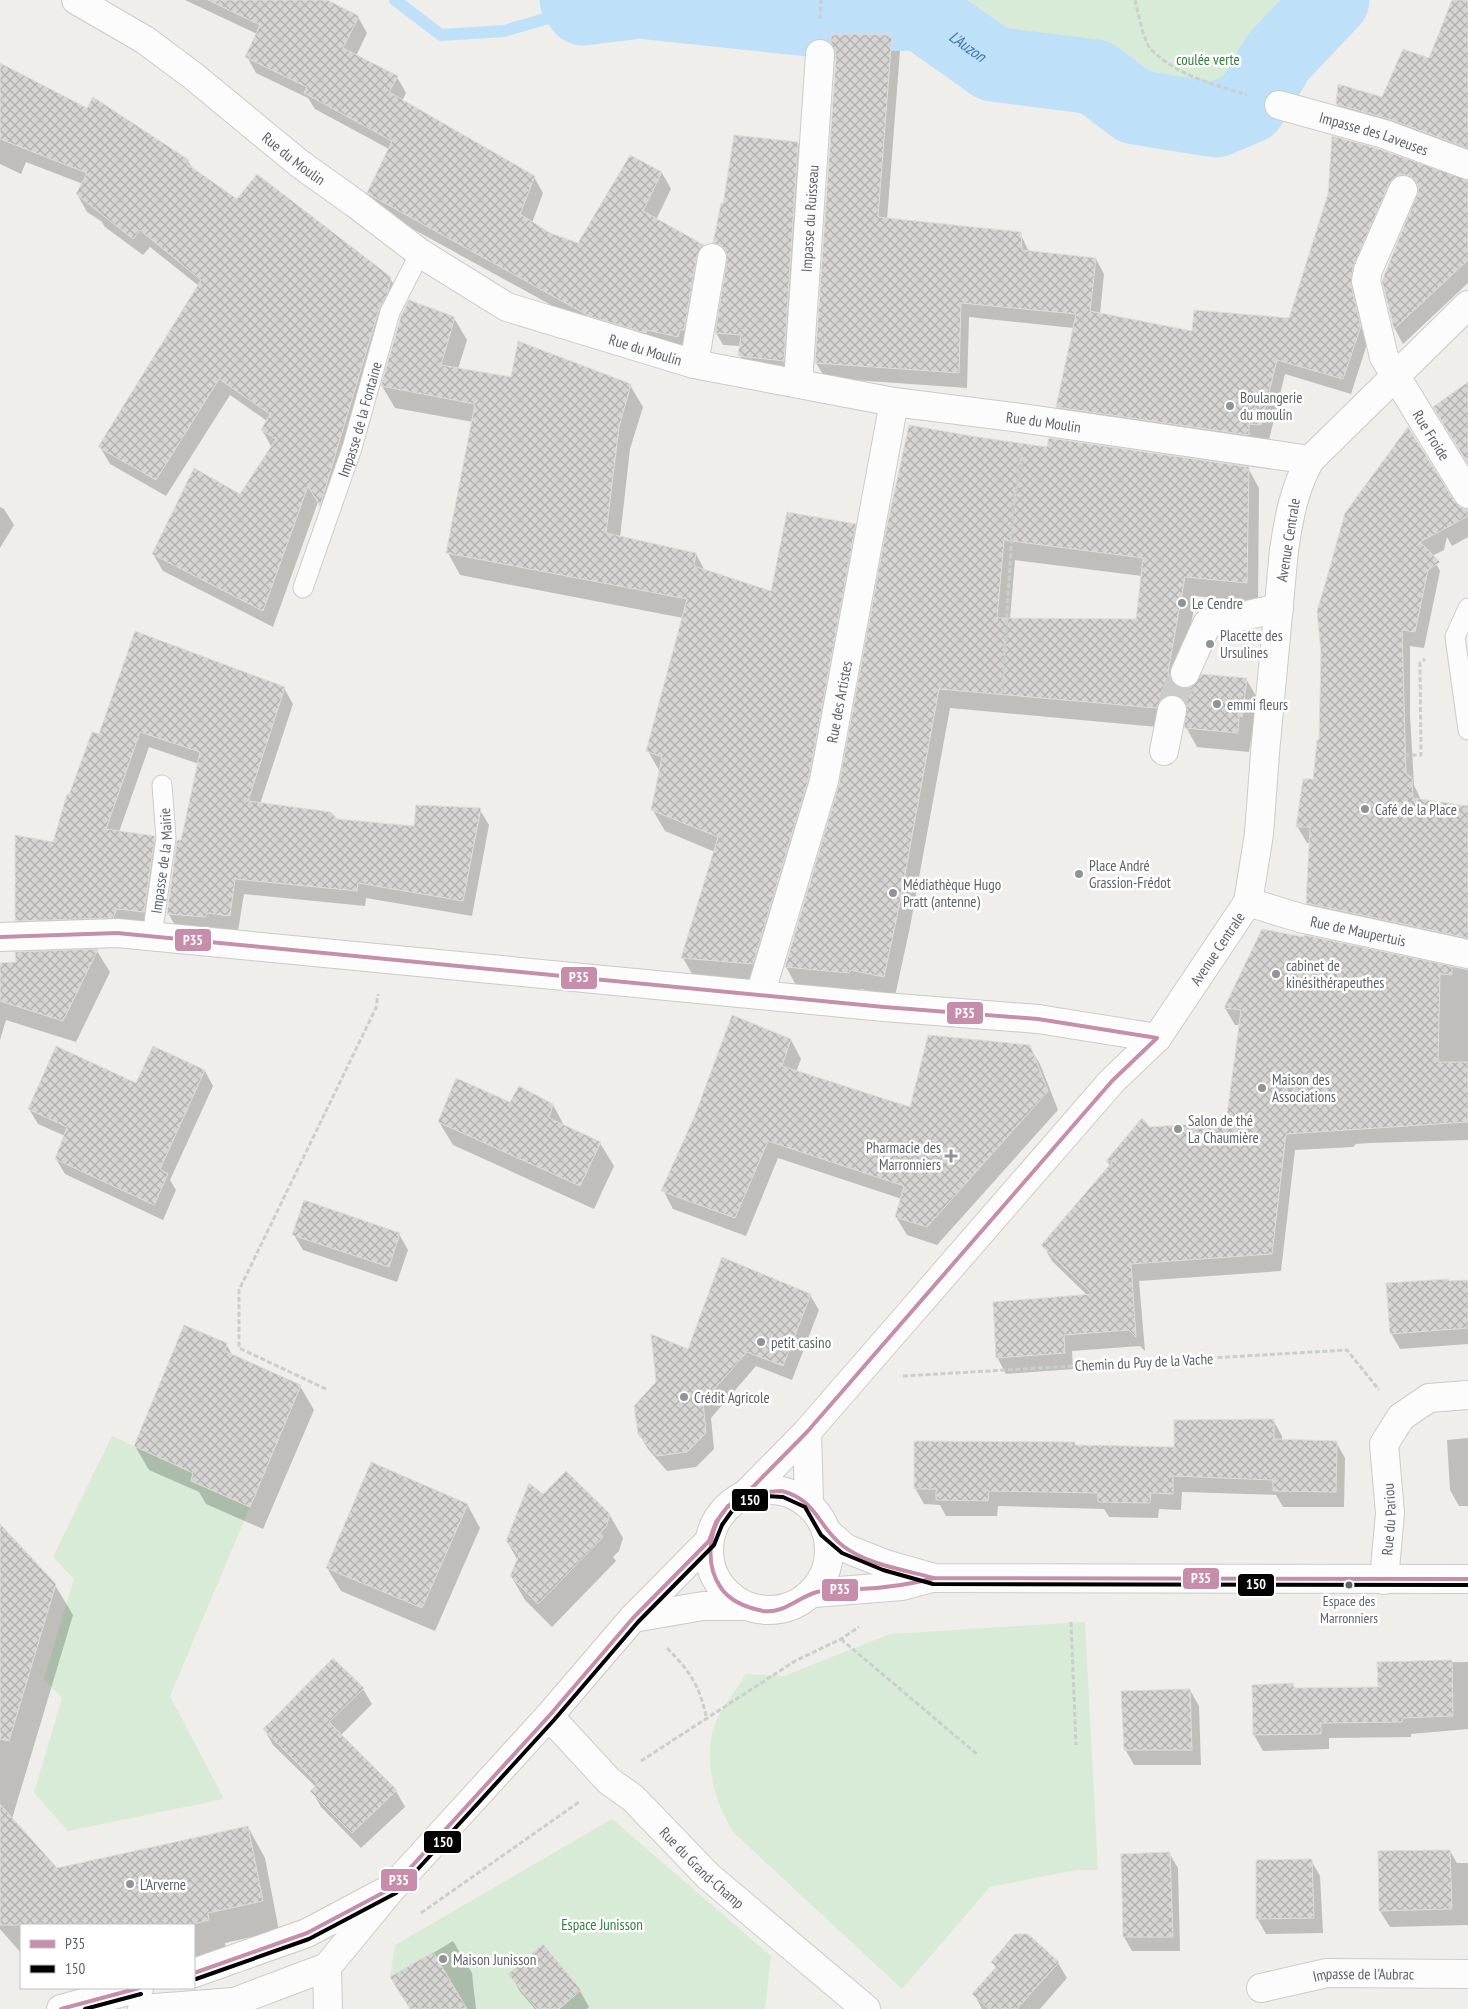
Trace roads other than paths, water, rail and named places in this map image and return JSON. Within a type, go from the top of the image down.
[{"type":"street","name":"Rue du Moulin","points":[[76,0],[145,40],[192,74],[300,164],[420,253],[507,307],[694,364],[894,402],[1028,419],[1310,460]]},
{"type":"street","name":"Impasse du Ruisseau","points":[[798,383],[820,54]]},
{"type":"street","name":"Impasse des Laveuses","points":[[1279,104],[1384,134],[1468,165]]},
{"type":"street","name":"Rue Froide","points":[[1403,190],[1368,270],[1366,281],[1384,357],[1468,494]]},
{"type":"street","points":[[694,364],[712,258]]},
{"type":"street","name":"Avenue Centrale","points":[[745,1495],[807,1432],[854,1379],[1112,1081],[1157,1038],[1248,902],[1260,834],[1284,550],[1290,507],[1298,482],[1310,460],[1468,305]]},
{"type":"street","name":"Rue des Artistes","points":[[760,995],[824,781],[894,402]]},
{"type":"street","points":[[1185,673],[1207,624],[1279,608]]},
{"type":"street","points":[[1164,751],[1172,710]]},
{"type":"street","name":"Rue de Maupertuis","points":[[1248,902],[1300,918],[1468,954]]},
{"type":"street","points":[[0,938],[117,933],[152,936],[760,995],[1038,1019],[1157,1038]]},
{"type":"street","name":"Rue du Pariou","points":[[1384,1580],[1390,1513],[1384,1444],[1401,1417],[1429,1398],[1468,1395]]},
{"type":"street","points":[[807,1432],[809,1502],[826,1531],[845,1548],[885,1564],[934,1578]]},
{"type":"street","points":[[745,1606],[728,1595],[717,1579],[709,1561],[710,1541],[716,1522],[728,1506],[745,1495],[764,1490],[784,1492],[809,1502]]},
{"type":"street","points":[[814,1593],[826,1570],[829,1551],[826,1531]]},
{"type":"street","points":[[142,2009],[234,2002],[327,1967],[392,1888],[549,1716],[633,1618],[710,1541]]},
{"type":"street","points":[[633,1618],[704,1606],[745,1606],[764,1611],[784,1609],[814,1593],[902,1586],[934,1578],[1468,1579]]},
{"type":"street","name":"Rue du Grand-Champ","points":[[549,1716],[609,1781],[633,1798],[708,1876],[866,2009]]},
{"type":"street","points":[[195,1973],[308,1933],[392,1888]]},
{"type":"street","points":[[327,1967],[328,2009]]},
{"type":"street","name":"Impasse de l'Aubrac","points":[[1260,1988],[1327,1973],[1468,1974]]},
{"type":"street","points":[[62,2009],[135,1989]]},
{"type":"lane","name":"Impasse de la Fontaine","points":[[302,588],[352,448],[390,312],[420,253]]},
{"type":"lane","points":[[1468,608],[1455,637],[1468,730]]},
{"type":"lane","name":"Impasse de la Mairie","points":[[152,936],[166,838],[162,785]]},
{"type":"waterway","points":[[395,0],[441,35],[504,31],[583,8]]},
{"type":"waterway","name":"L'Auzon","points":[[577,0],[583,8],[639,1],[837,22],[864,14],[921,13],[993,64],[1095,77],[1135,107],[1216,120],[1249,106],[1278,57],[1332,0]]},
{"type":"tunnel","points":[[1172,710],[1175,694],[1185,673]]},
{"type":"place","name":"Boulangerie du moulin","points":[[1230,406]]},
{"type":"place","name":"Le Cendre","points":[[1182,603]]},
{"type":"place","name":"Placette des Ursulines","points":[[1210,644]]},
{"type":"place","name":"emmi fleurs","points":[[1217,704]]},
{"type":"place","name":"Café de la Place","points":[[1365,809]]},
{"type":"place","name":"Place André Grassion-Frédot","points":[[1079,874]]},
{"type":"place","name":"Médiathèque Hugo Pratt (antenne)","points":[[893,893]]},
{"type":"place","name":"cabinet de kinésithérapeuthes","points":[[1276,974]]},
{"type":"place","name":"Maison des Associations","points":[[1262,1088]]},
{"type":"place","name":"Salon de thé La Chaumière","points":[[1178,1129]]},
{"type":"place","name":"Pharmacie des Marronniers","points":[[951,1156]]},
{"type":"place","name":"petit casino","points":[[761,1342]]},
{"type":"place","name":"Crédit Agricole","points":[[684,1397]]},
{"type":"place","name":"Espace des Marronniers","points":[[1349,1585]]},
{"type":"place","name":"L'Arverne","points":[[130,1884]]},
{"type":"place","name":"Maison Junisson","points":[[443,1959]]},
{"type":"park label","name":"coulée verte","points":[[1208,59]]},
{"type":"park label","name":"Espace Junisson","points":[[602,1924]]}]
